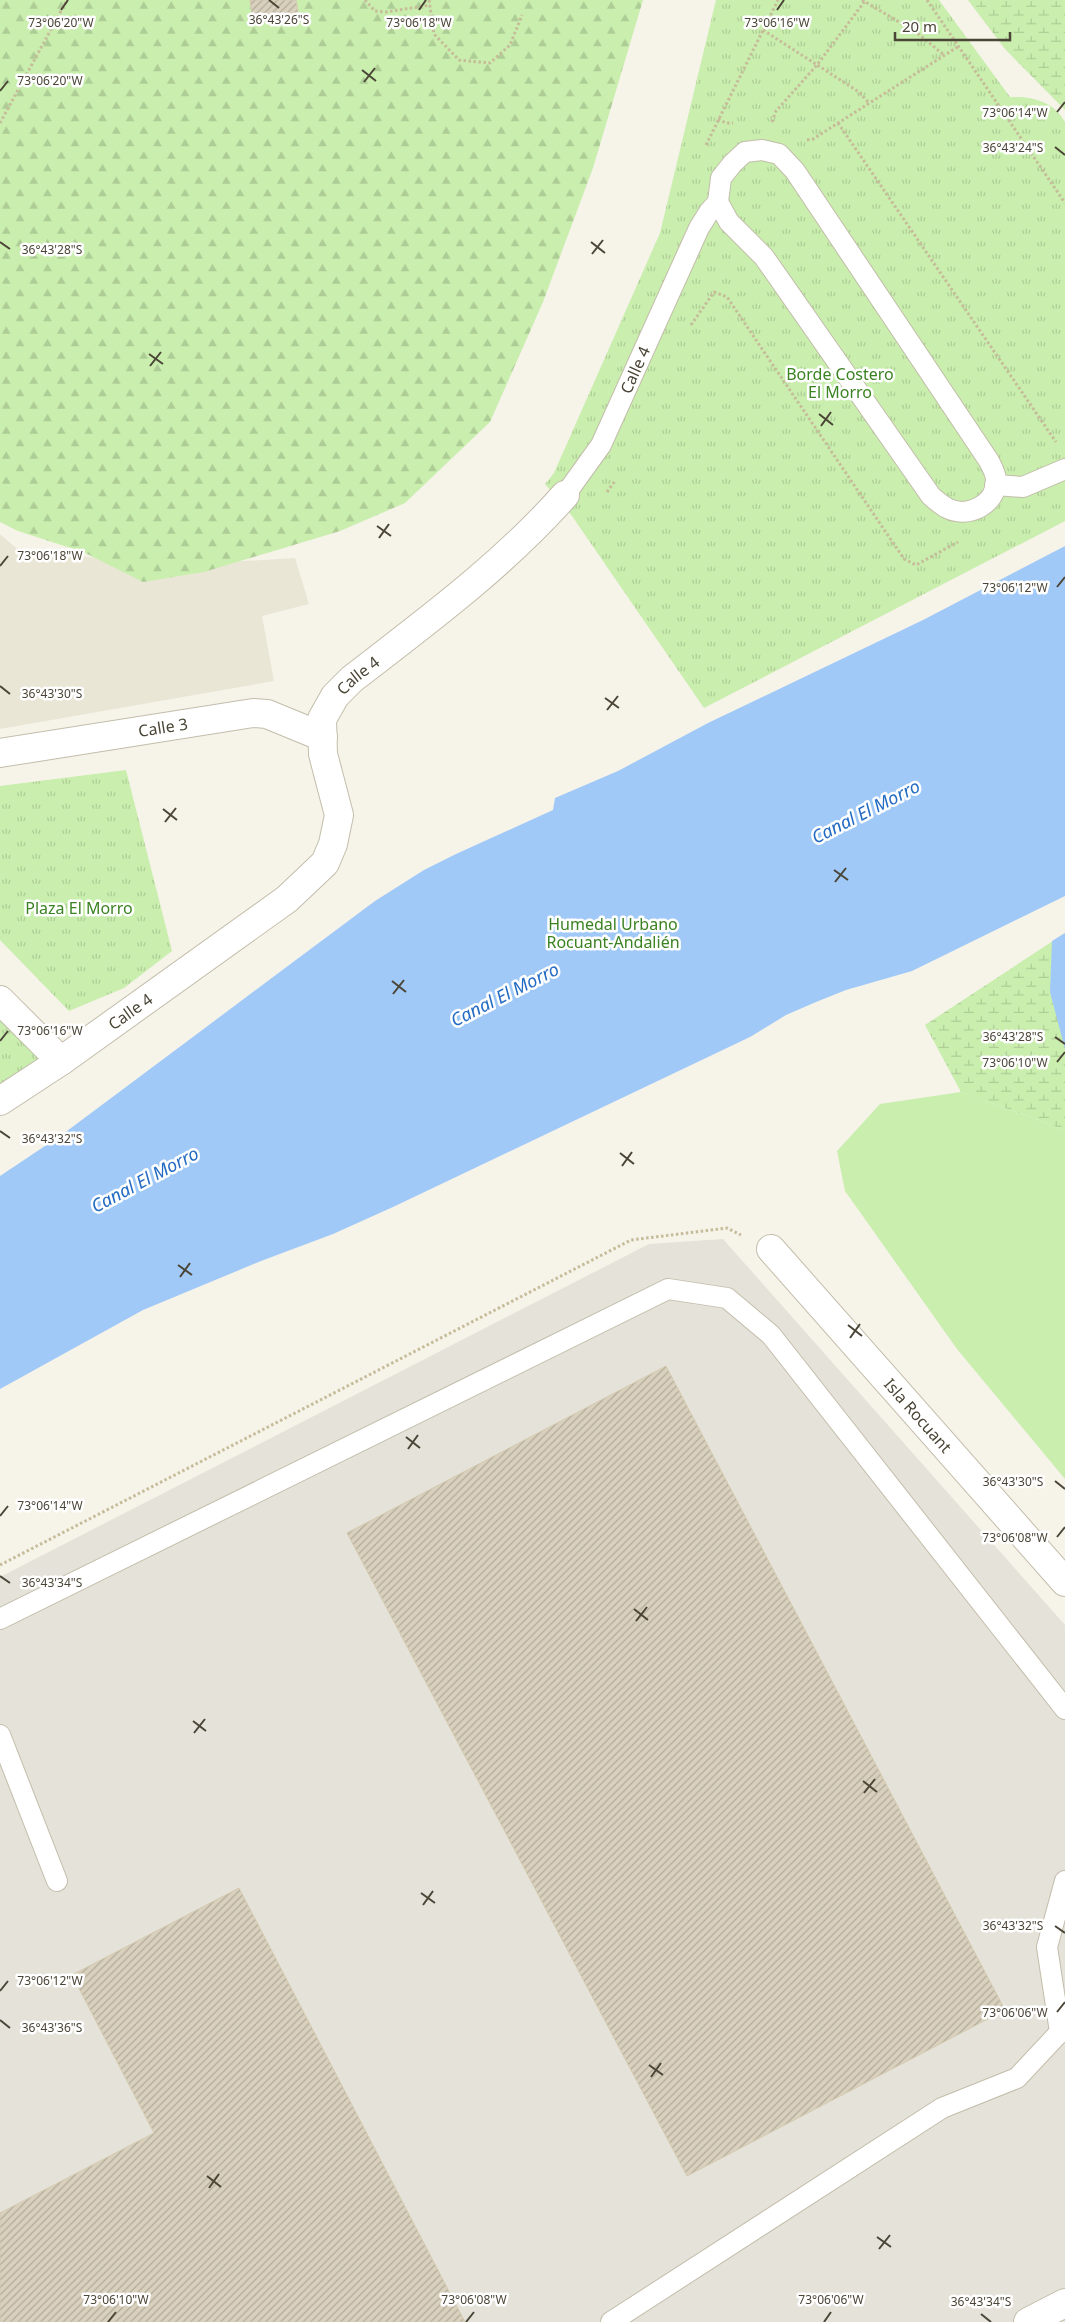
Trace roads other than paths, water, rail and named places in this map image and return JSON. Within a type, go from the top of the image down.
[{"type":"street","name":"Calle 4","points":[[0,1101],[61,1061],[287,899],[325,862],[333,844],[339,815],[323,754],[322,719],[335,696],[352,679],[475,585],[544,519],[565,495]]},
{"type":"street","name":"Calle 3","points":[[0,753],[254,713],[267,714],[323,738]]},
{"type":"street","points":[[0,1000],[61,1061]]},
{"type":"street","name":"Isla Rocuant","points":[[771,1249],[1065,1582]]},
{"type":"street","points":[[1028,2322],[1065,2303]]},
{"type":"lane","points":[[762,150],[779,154],[795,171],[989,461],[996,478],[994,494],[979,508],[966,512],[948,509],[931,496],[764,257],[729,222],[718,202],[721,178],[745,152],[762,150]]},
{"type":"lane","name":"Calle 4","points":[[565,495],[601,445],[699,228],[718,202]]},
{"type":"lane","points":[[995,486],[1023,487],[1065,469]]},
{"type":"lane","points":[[0,1619],[668,1289],[726,1298],[771,1335],[1065,1708]]},
{"type":"lane","points":[[0,1736],[57,1881]]},
{"type":"lane","points":[[611,2322],[942,2108],[1017,2078],[1062,2032],[1047,1947],[1065,1881]]},
{"type":"water","name":"Humedal Urbano Rocuant-Andalién","points":[[1065,546],[1065,896],[912,971],[846,990],[786,1015],[750,1037],[333,1234],[261,1261],[143,1310],[0,1389],[0,1176],[63,1134],[375,901],[424,870],[553,810],[555,798],[618,771],[708,723],[923,620]]},
{"type":"water","points":[[1065,933],[1065,1049],[1050,992],[1052,941]]},
{"type":"park label","name":"Borde Costero El Morro","points":[[840,383]]},
{"type":"park label","name":"Plaza El Morro","points":[[79,908]]},
{"type":"water label","name":"Canal El Morro","points":[[866,812]]},
{"type":"water label","name":"Canal El Morro","points":[[505,995]]},
{"type":"water label","name":"Canal El Morro","points":[[145,1180]]}]
